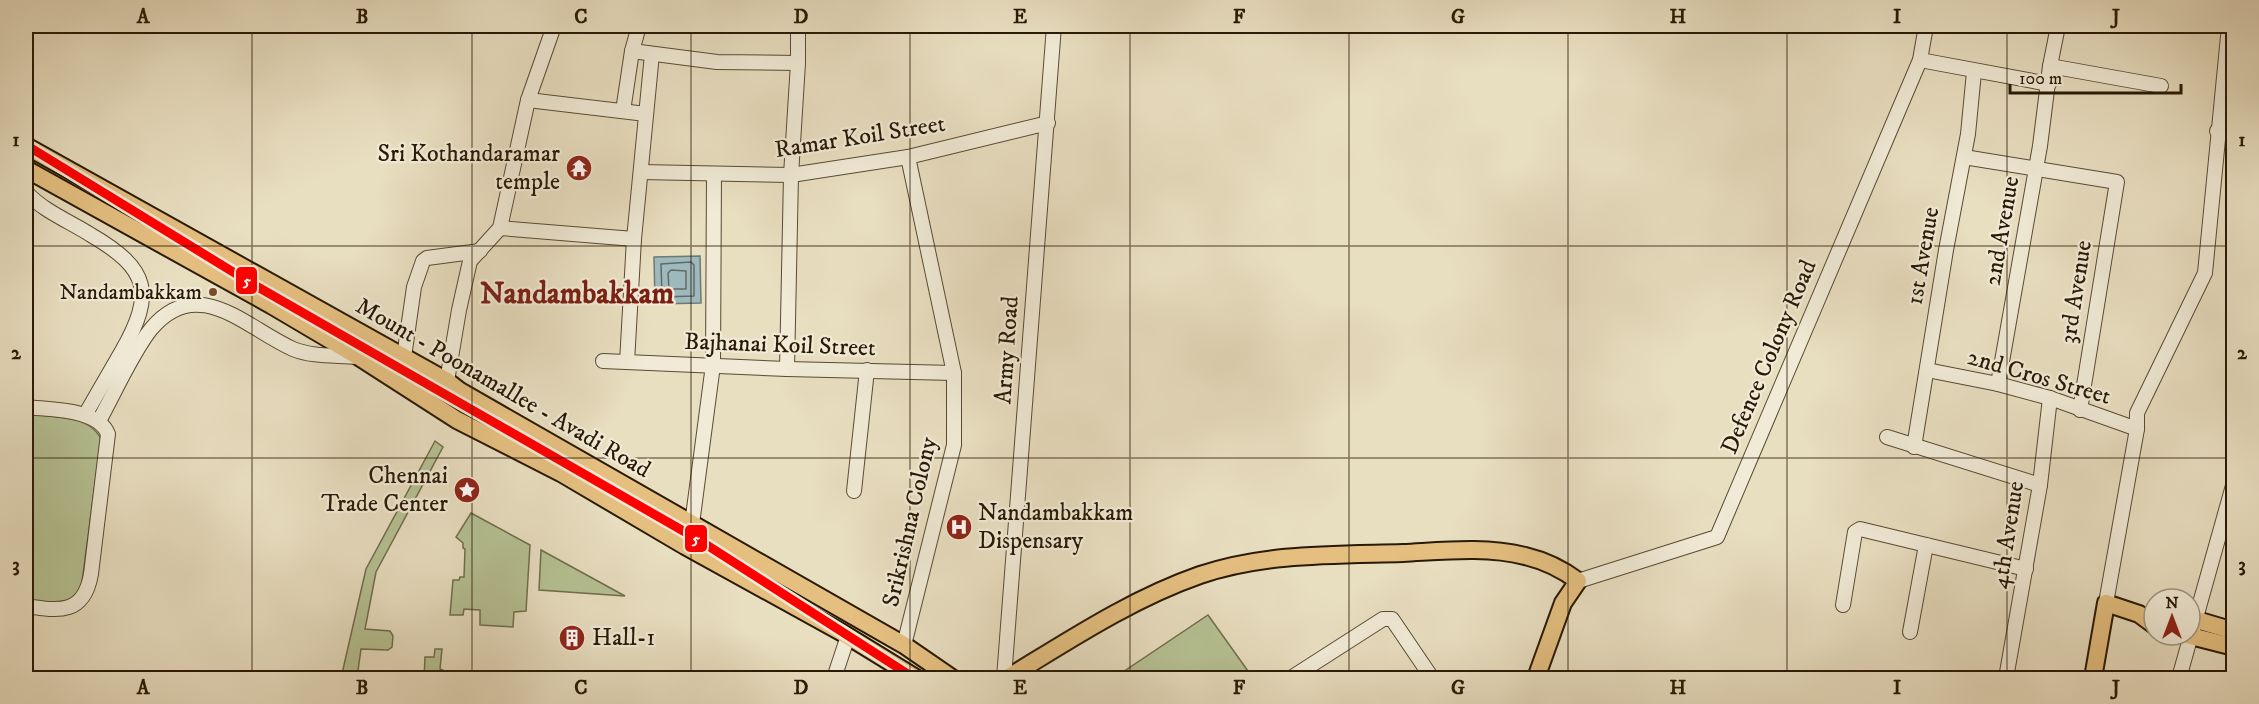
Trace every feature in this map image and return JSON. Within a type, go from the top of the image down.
[{"type":"main road","name":"Mount - Poonamallee - Avadi Road","points":[[26,146],[447,381],[460,391],[904,645],[952,678]]},
{"type":"main road","name":"Mount - Poonamallee - Avadi Road","points":[[26,170],[277,309],[359,357],[457,420],[561,472],[685,546],[848,636],[916,678]]},
{"type":"main road","points":[[277,309],[287,293]]},
{"type":"main road","points":[[1006,678],[1126,608],[1198,576],[1230,566],[1294,556],[1430,552],[1499,552],[1524,556],[1549,563],[1578,581],[1563,603],[1536,678]]},
{"type":"main road","points":[[815,618],[826,600]]},
{"type":"main road","points":[[2093,678],[2106,603],[2142,611]]},
{"type":"main road","points":[[2202,628],[2234,631]]},
{"type":"main road","points":[[2202,632],[2234,647]]},
{"type":"street","points":[[447,381],[470,261],[500,228],[528,100],[554,26]]},
{"type":"street","points":[[623,111],[632,51],[639,26]]},
{"type":"street","points":[[787,369],[791,175],[798,26]]},
{"type":"street","name":"Army Road","points":[[1006,678],[1054,26]]},
{"type":"street","name":"Defence Colony Road","points":[[1578,581],[1717,537],[1920,60],[1926,26]]},
{"type":"street","name":"2nd Avenue","points":[[1998,384],[2036,170],[2050,66],[2058,26]]},
{"type":"street","points":[[2106,603],[2138,429],[2137,413],[2205,273],[2229,26]]},
{"type":"street","points":[[632,51],[717,62],[798,63]]},
{"type":"street","points":[[627,362],[634,239],[652,54]]},
{"type":"street","points":[[1920,60],[1974,72],[2049,84]]},
{"type":"street","points":[[2050,66],[2161,86]]},
{"type":"street","name":"1st Avenue","points":[[1914,447],[1946,250],[1964,157],[1974,72]]},
{"type":"street","points":[[528,100],[646,114]]},
{"type":"street","name":"Ramar Koil Street","points":[[641,172],[791,175],[908,157],[1047,123]]},
{"type":"street","points":[[2217,131],[2234,131]]},
{"type":"street","name":"Srikrishna Colony","points":[[904,645],[954,445],[954,374],[908,157]]},
{"type":"street","points":[[1964,157],[2036,170]]},
{"type":"street","name":"3rd Avenue","points":[[2036,170],[2117,182],[2080,410]]},
{"type":"street","points":[[692,524],[713,365],[714,174]]},
{"type":"street","points":[[26,192],[39,204],[125,257],[135,270],[142,287],[143,299],[139,320],[85,415]]},
{"type":"street","points":[[500,228],[634,239]]},
{"type":"street","points":[[404,357],[413,295],[423,261],[480,251]]},
{"type":"street","points":[[99,422],[145,338],[160,321],[181,308],[196,304],[218,308],[296,350],[359,357]]},
{"type":"street","name":"Bajhanai Koil Street","points":[[603,360],[954,374]]},
{"type":"street","points":[[854,491],[867,370]]},
{"type":"street","name":"2nd Cros Street","points":[[1927,370],[1998,384],[2050,398],[2138,429]]},
{"type":"street","name":"4th Avenue","points":[[2006,678],[2040,485],[2050,398]]},
{"type":"street","points":[[26,407],[85,415],[105,427],[108,442],[91,574],[86,593],[81,600],[68,608],[49,609],[26,606]]},
{"type":"street","points":[[1887,437],[2040,485]]},
{"type":"street","points":[[2202,591],[2233,489]]},
{"type":"street","points":[[1843,605],[1855,532],[1860,529],[2026,569]]},
{"type":"street","points":[[1910,632],[1926,545]]},
{"type":"street","points":[[1292,678],[1383,619],[1392,619],[1432,678]]},
{"type":"street","points":[[834,678],[848,636]]},
{"type":"street","points":[[2179,678],[2186,647]]},
{"type":"green space","points":[[26,414],[78,421],[88,425],[101,439],[82,582],[78,591],[67,601],[52,603],[26,600]]},
{"type":"green space","points":[[435,441],[443,447],[376,572],[365,629],[390,631],[393,636],[392,647],[388,650],[361,649],[357,678],[341,678],[366,569]]},
{"type":"green space","points":[[471,513],[530,545],[526,611],[514,612],[513,627],[480,625],[480,610],[464,609],[463,615],[450,615],[453,580],[464,577],[465,549],[463,543],[456,537]]},
{"type":"green space","points":[[541,550],[625,596],[539,590]]},
{"type":"green space","points":[[1208,615],[1253,678],[1114,678]]},
{"type":"green space","points":[[435,649],[442,649],[440,669],[461,678],[424,678],[425,657],[434,657]]},
{"type":"water","points":[[700,256],[701,303],[655,304],[654,257]]},
{"type":"transit line","name":"5","points":[[26,145],[251,283],[699,540],[914,678]]},
{"type":"place","name":"Sri Kothandaramar temple","points":[[579,168]]},
{"type":"place","name":"Nandambakkam","points":[[213,292]]},
{"type":"place","name":"Chennai Trade Center","points":[[467,490]]},
{"type":"place","name":"Nandambakkam Dispensary","points":[[959,527]]},
{"type":"place","name":"Hall-1","points":[[572,638]]},
{"type":"district","name":"Nandambakkam","points":[[577,294]]}]
